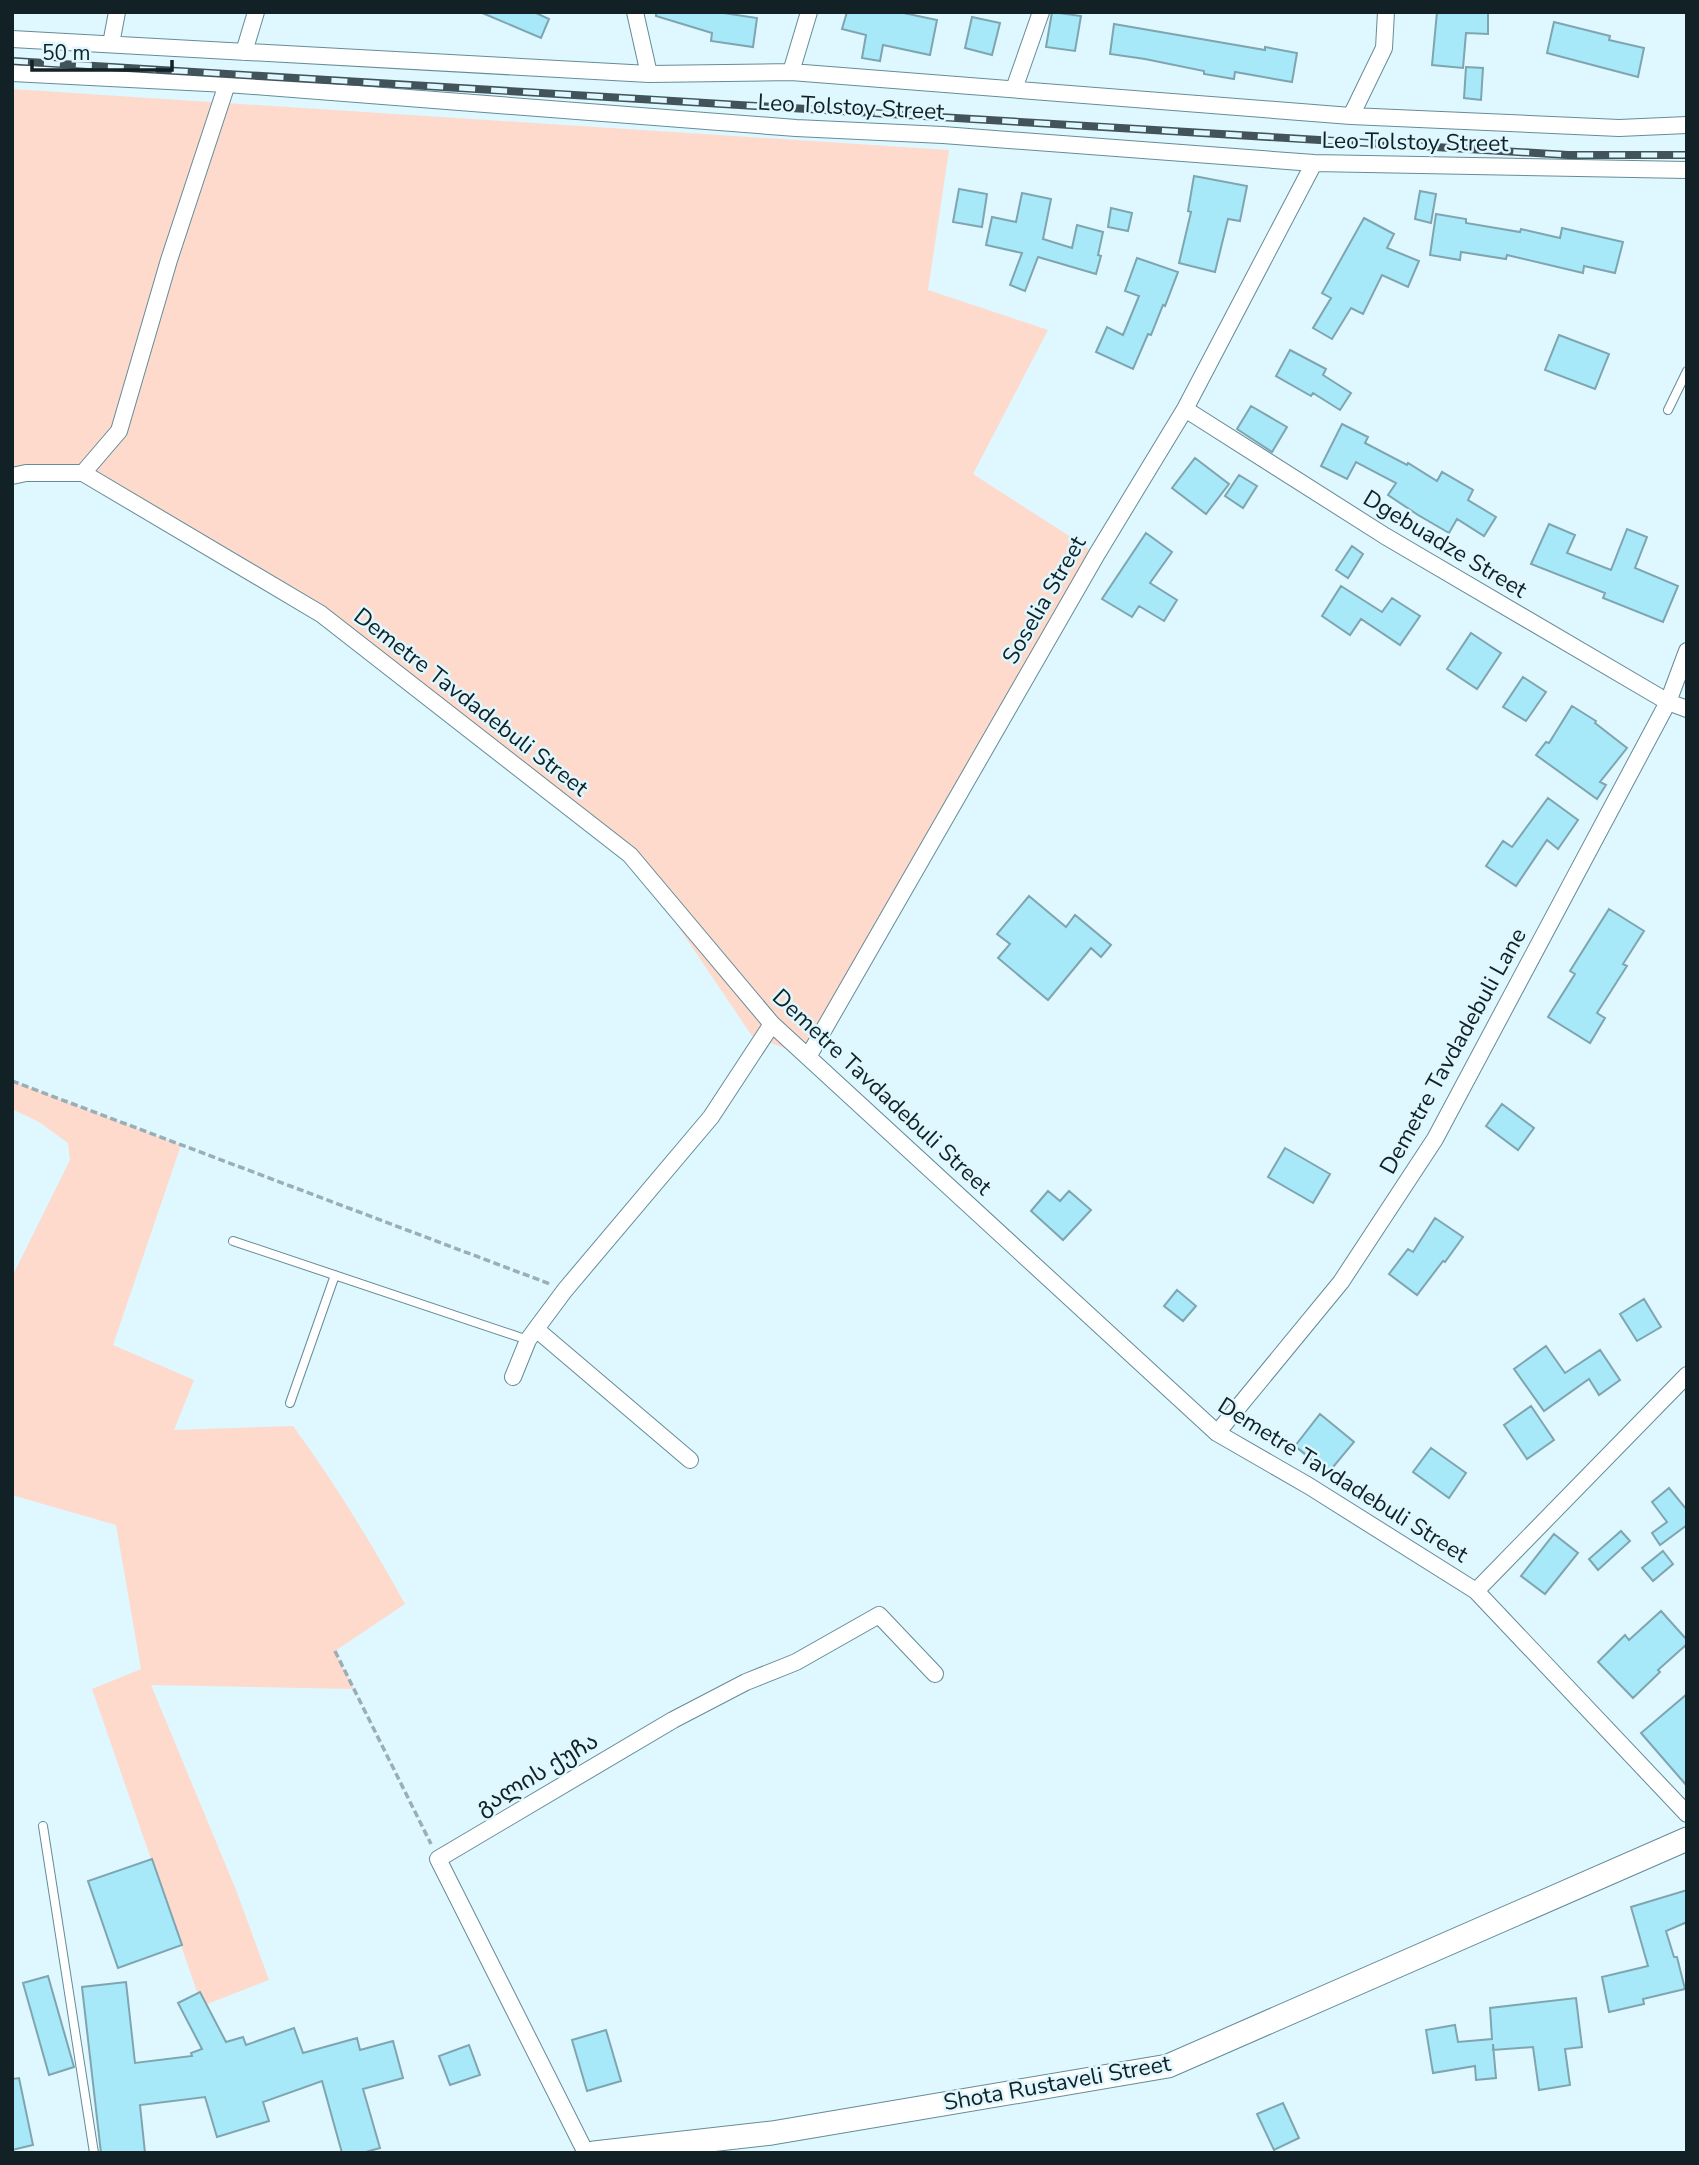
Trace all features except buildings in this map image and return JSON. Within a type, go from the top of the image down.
[{"type":"main road","name":"Shota Rustaveli Street","points":[[594,2153],[772,2143],[1168,2066],[1687,1839]]},
{"type":"street","points":[[111,44],[117,12]]},
{"type":"street","points":[[244,52],[256,12]]},
{"type":"street","points":[[635,12],[649,74]]},
{"type":"street","points":[[791,72],[809,12]]},
{"type":"street","points":[[1014,89],[1041,12]]},
{"type":"street","points":[[1351,116],[1384,48],[1386,12]]},
{"type":"street","name":"Leo Tolstoy Street","points":[[12,39],[649,74],[791,72],[1351,116],[1619,128],[1687,125]]},
{"type":"street","name":"Leo Tolstoy Street","points":[[12,73],[226,84],[796,128],[943,135],[1314,163],[1687,170]]},
{"type":"street","points":[[12,476],[26,473],[83,473],[119,431],[169,260],[226,84]]},
{"type":"street","name":"Soselia Street","points":[[807,1057],[1090,566],[1185,409],[1314,163]]},
{"type":"street","name":"Dgebuadze Street","points":[[1185,409],[1385,536],[1668,702],[1687,709]]},
{"type":"street","name":"Demetre Tavdadebuli Street","points":[[83,473],[321,614],[629,855],[772,1024],[1217,1433],[1309,1486],[1476,1591],[1687,1814]]},
{"type":"street","name":"Demetre Tavdadebuli Lane","points":[[1217,1433],[1341,1282],[1435,1139],[1668,702],[1687,652]]},
{"type":"street","points":[[513,1377],[532,1335],[565,1290],[711,1117],[772,1024]]},
{"type":"street","points":[[532,1335],[691,1460]]},
{"type":"street","points":[[1476,1591],[1687,1375]]},
{"type":"street","name":"გალის ქუჩა","points":[[438,1859],[673,1720],[746,1682],[796,1662],[879,1615],[935,1674]]},
{"type":"street","points":[[438,1859],[586,2153]]},
{"type":"lane","points":[[1668,410],[1687,371]]},
{"type":"lane","points":[[233,1241],[532,1335]]},
{"type":"lane","points":[[290,1403],[335,1275]]},
{"type":"lane","points":[[43,1826],[94,2153]]},
{"type":"path","points":[[12,1081],[565,1290]]},
{"type":"path","points":[[335,1651],[438,1859]]},
{"type":"shaded area","points":[[12,89],[949,150],[928,290],[1048,330],[973,474],[1097,554],[808,1057],[752,1036],[630,855],[321,614],[83,473],[12,476]]},
{"type":"shaded area","points":[[12,1081],[181,1145],[113,1345],[194,1380],[174,1430],[293,1426],[352,1513],[405,1604],[335,1651],[354,1689],[151,1685],[236,1890],[269,1980],[202,2006],[92,1689],[141,1669],[116,1525],[12,1495],[12,1277],[70,1160],[68,1143],[39,1122],[12,1109]]},
{"type":"railway","points":[[12,61],[1568,155],[1687,155]]}]
